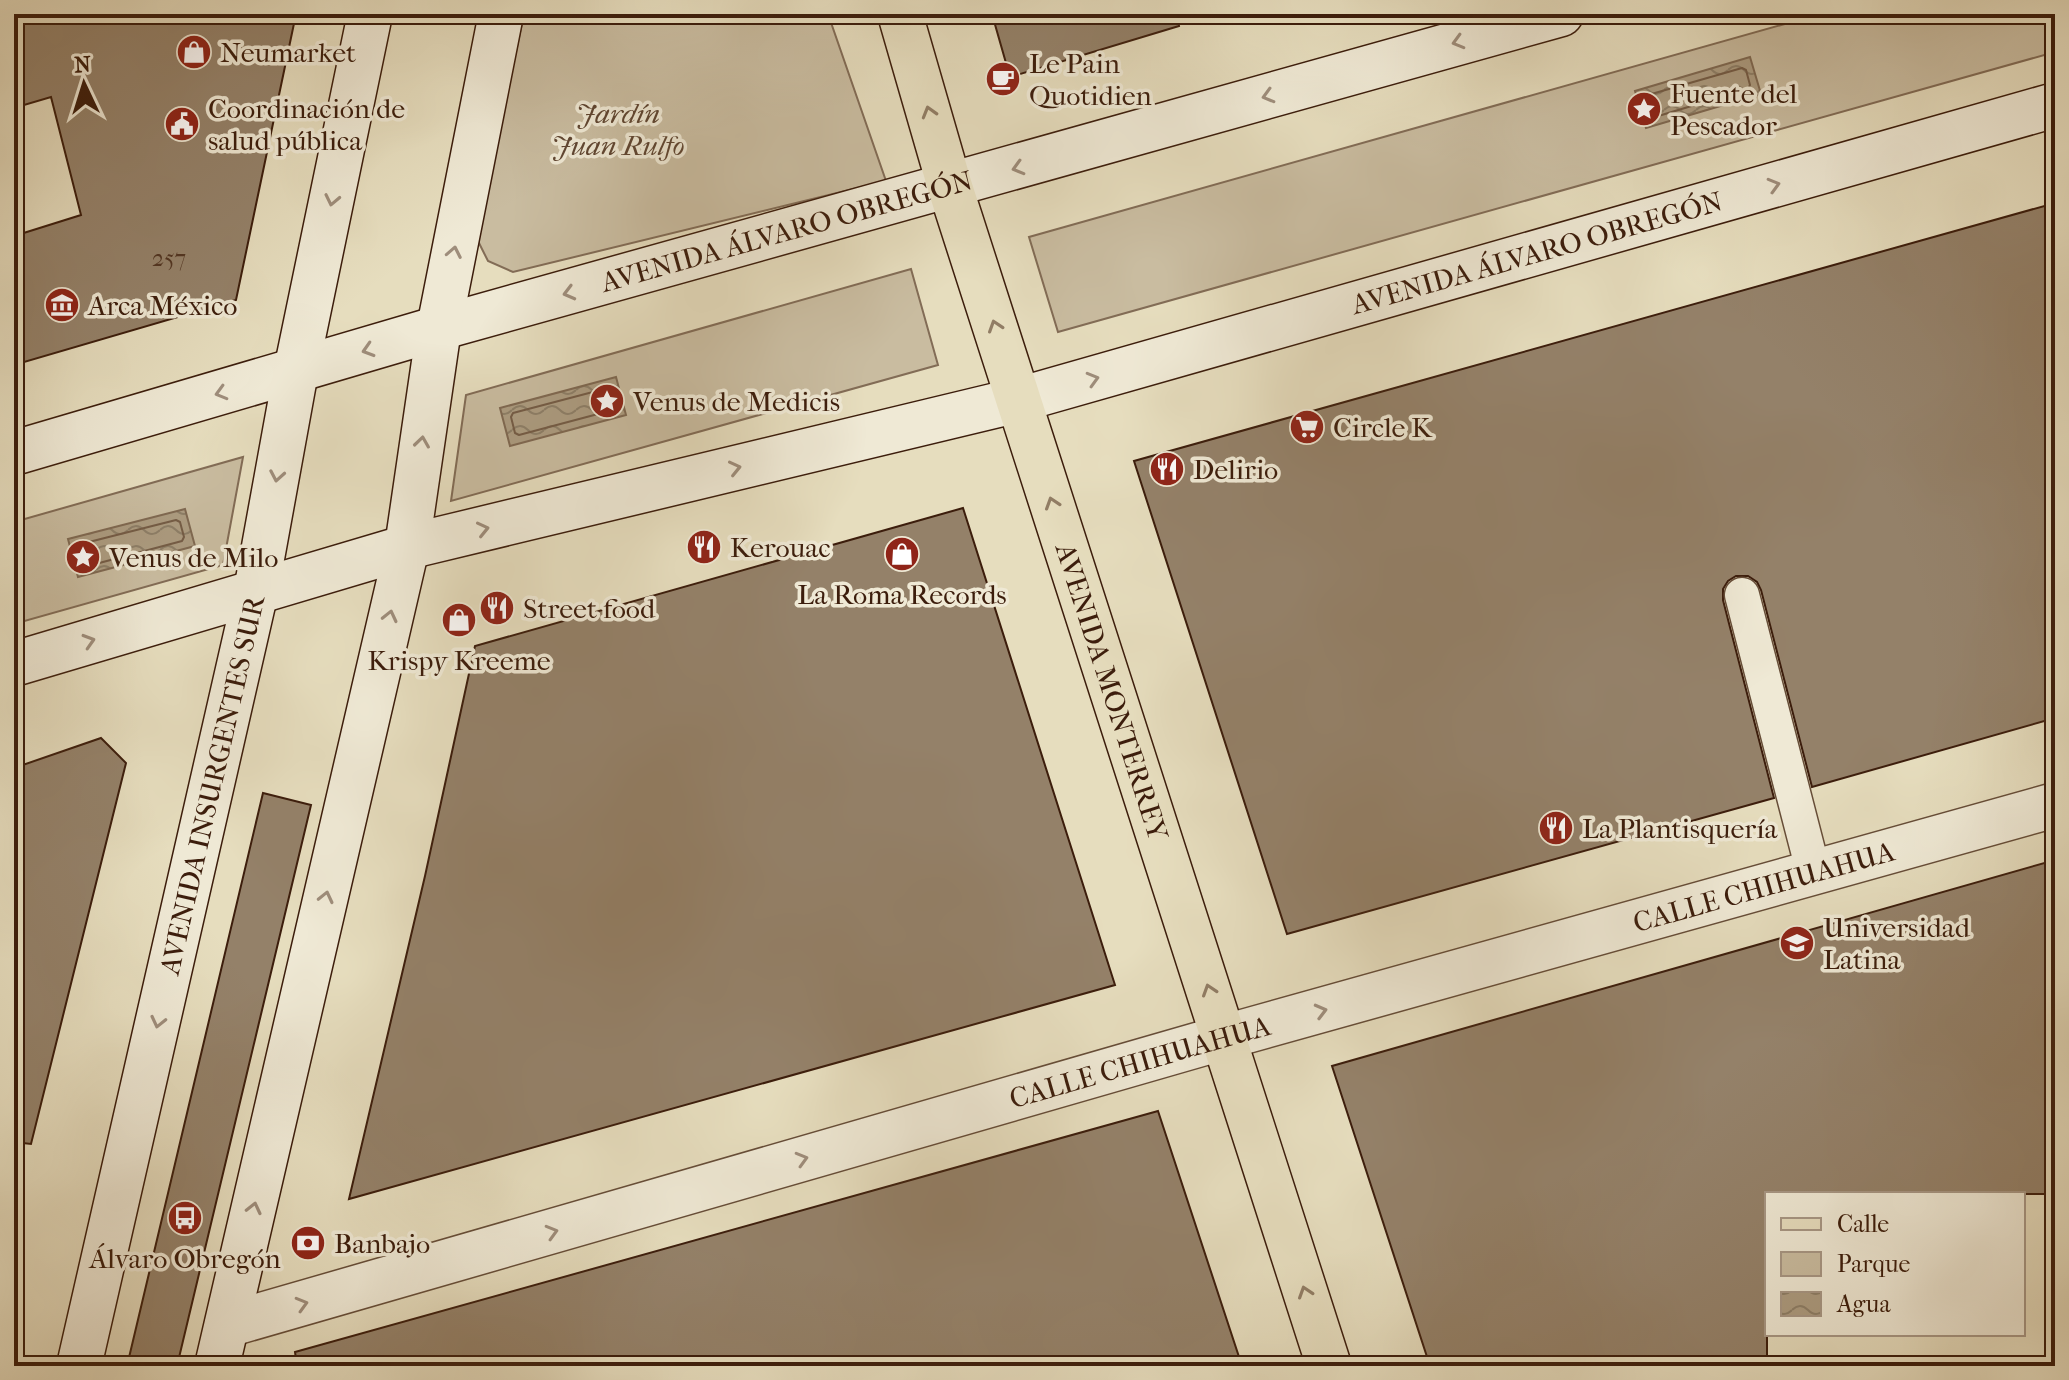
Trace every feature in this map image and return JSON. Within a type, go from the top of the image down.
[{"type":"main road","name":"AVENIDA INSURGENTES SUR","points":[[79,1366],[256,591],[296,371],[370,14]]},
{"type":"main road","points":[[222,1346],[407,547],[439,328],[501,14]]},
{"type":"main road","name":"AVENIDA MONTERREY","points":[[900,14],[950,187],[1329,1366]]},
{"type":"main road","name":"AVENIDA ÁLVARO OBREGÓN","points":[[14,453],[439,328],[1561,14]]},
{"type":"main road","name":"AVENIDA ÁLVARO OBREGÓN","points":[[407,547],[1018,400],[2055,105]]},
{"type":"main road","points":[[14,664],[407,547]]},
{"type":"main road","name":"CALLE CHIHUAHUA","points":[[222,1346],[1225,1037],[2055,805]]},
{"type":"lane","points":[[1742,595],[1814,874]]},
{"type":"green space","name":"Jardín Juan Rulfo","points":[[524,14],[828,14],[886,181],[513,272],[488,261],[476,237]]},
{"type":"green space","points":[[1820,14],[2055,14],[2055,52],[1058,332],[1029,237]]},
{"type":"green space","points":[[911,269],[938,365],[451,501],[466,395]]},
{"type":"green space","points":[[243,457],[223,565],[14,624],[14,522]]},
{"type":"water","points":[[1750,57],[1761,94],[1646,128],[1635,91]]},
{"type":"water","points":[[616,377],[626,415],[510,446],[500,408]]},
{"type":"water","points":[[185,509],[195,546],[78,577],[68,539]]},
{"type":"building","points":[[14,14],[296,14],[236,300],[14,365],[14,236],[81,215],[51,97],[14,108]]},
{"type":"building","points":[[992,14],[1177,14],[1179,26],[1010,77]]},
{"type":"building","points":[[2055,203],[2055,718],[1812,787],[1761,590],[1757,582],[1748,576],[1736,576],[1723,589],[1723,600],[1774,798],[1287,934],[1134,461]]},
{"type":"building","points":[[963,508],[1115,985],[349,1199],[475,646]]},
{"type":"building","points":[[101,738],[126,763],[31,1144],[14,1142],[14,768]]},
{"type":"building","points":[[263,793],[311,805],[177,1366],[127,1366]]},
{"type":"building","points":[[2055,860],[2055,1194],[1765,1192],[1767,1366],[1430,1366],[1332,1066]]},
{"type":"building","points":[[1158,1111],[1242,1366],[297,1366],[295,1352]]},
{"type":"place","name":"Neumarket","points":[[194,52]]},
{"type":"place","name":"Le Pain Quotidien","points":[[1003,79]]},
{"type":"place","name":"Fuente del Pescador","points":[[1644,109]]},
{"type":"place","name":"Coordinación de salud pública","points":[[182,124]]},
{"type":"place","name":"Arca México","points":[[62,305]]},
{"type":"place","name":"Venus de Medicis","points":[[607,401]]},
{"type":"place","name":"Circle K","points":[[1307,427]]},
{"type":"place","name":"Delirio","points":[[1167,469]]},
{"type":"place","name":"Kerouac","points":[[704,547]]},
{"type":"place","name":"La Roma Records","points":[[902,554]]},
{"type":"place","name":"Venus de Milo","points":[[83,557]]},
{"type":"place","name":"Street food","points":[[497,608]]},
{"type":"place","name":"Krispy Kreeme","points":[[459,620]]},
{"type":"place","name":"La Plantisquería","points":[[1556,828]]},
{"type":"place","name":"Universidad Latina","points":[[1797,943]]},
{"type":"place","name":"Álvaro Obregón","points":[[185,1218]]},
{"type":"place","name":"Banbajo","points":[[308,1243]]}]
